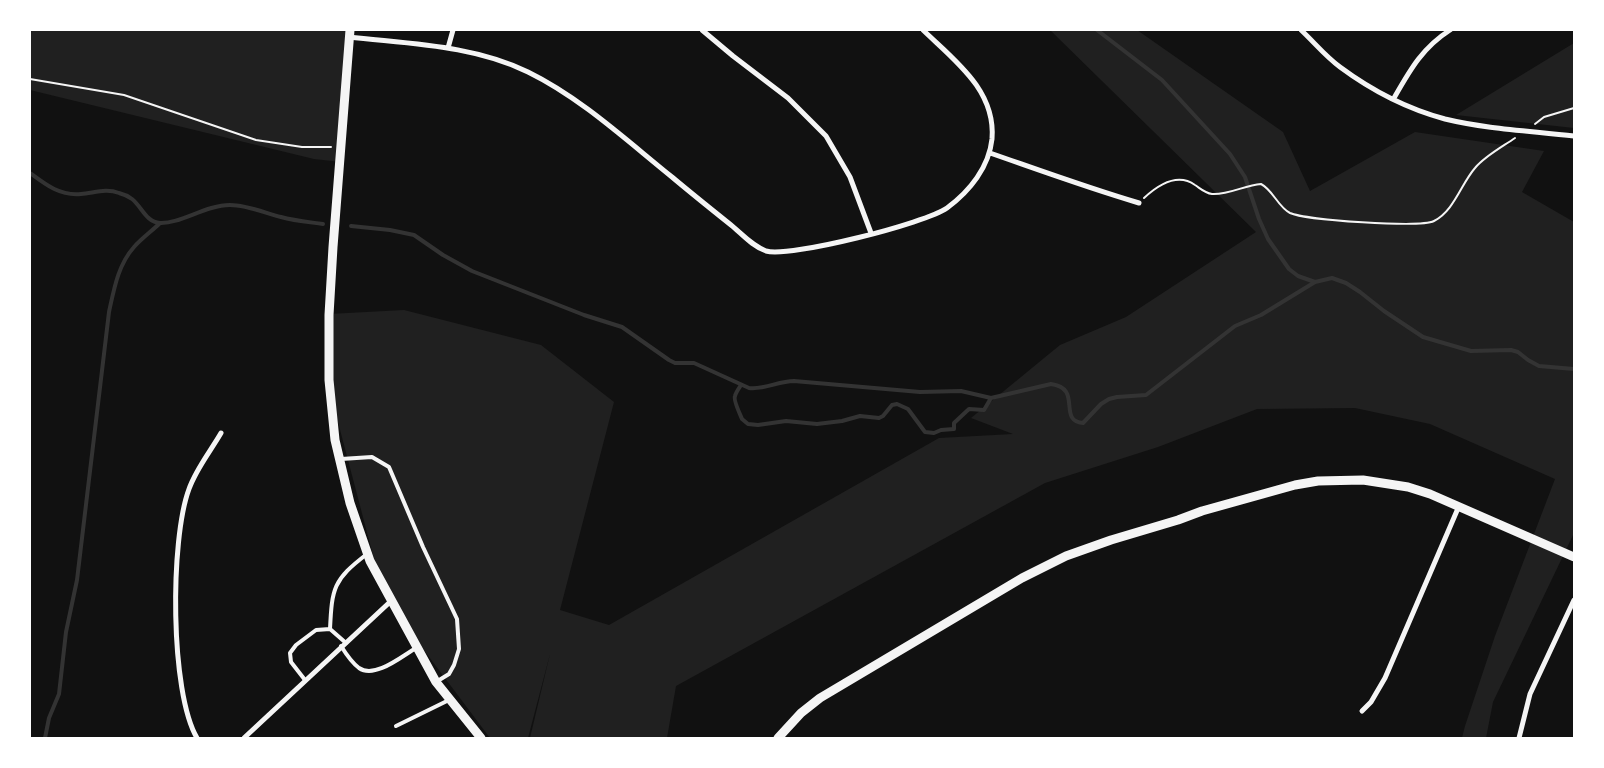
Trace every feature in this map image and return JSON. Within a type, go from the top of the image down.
[{"type":"street","points":[[448,48],[453,30]]},
{"type":"street","points":[[702,30],[788,98],[826,136],[850,177],[870,233]]},
{"type":"street","points":[[481,738],[436,682],[367,554],[350,503],[339,459],[329,380],[328,347],[333,247],[349,33],[472,53],[509,64],[527,72],[560,91],[608,125],[752,244],[768,252],[812,248],[931,217],[946,209],[970,187],[987,163],[992,133],[990,116],[985,101],[977,86],[955,58],[923,30]]},
{"type":"street","points":[[1301,30],[1324,54],[1372,88],[1446,119],[1574,136]]},
{"type":"street","points":[[1394,98],[1410,69],[1424,50],[1450,30]]},
{"type":"street","points":[[990,153],[1039,169],[1081,186],[1139,203]]},
{"type":"street","points":[[197,738],[186,708],[181,682],[176,614],[178,539],[181,517],[189,489],[201,464],[210,453],[221,433]]},
{"type":"street","points":[[778,738],[801,713],[820,698],[1044,566],[1110,540],[1202,511],[1295,485],[1318,481],[1363,480],[1400,486],[1430,494],[1574,557]]},
{"type":"street","points":[[1362,711],[1371,702],[1385,678],[1459,506]]},
{"type":"street","points":[[1519,738],[1530,694],[1574,600]]},
{"type":"street","points":[[244,738],[391,601]]},
{"type":"lane","points":[[339,459],[372,457],[389,467],[422,547],[457,619],[459,649],[454,665],[449,674],[436,682]]},
{"type":"lane","points":[[367,554],[347,569],[338,582],[332,603],[330,629],[343,644],[352,662],[361,670],[371,672],[382,668],[416,648]]},
{"type":"lane","points":[[305,680],[291,662],[290,654],[296,645],[316,630],[330,629]]},
{"type":"lane","points":[[396,726],[449,700]]},
{"type":"path","points":[[30,79],[124,96],[256,140],[302,147],[341,147]]},
{"type":"path","points":[[1139,203],[1157,187],[1171,180],[1183,179],[1205,192],[1213,194],[1262,184],[1267,187],[1274,199],[1290,213],[1312,218],[1422,225],[1434,221],[1448,208],[1476,167],[1544,117],[1574,108]]},
{"type":"shaded area","points":[[30,30],[351,30],[341,162],[314,159],[30,90]]},
{"type":"shaded area","points":[[1050,30],[1137,30],[1283,132],[1310,191],[1415,132],[1544,151],[1522,192],[1574,222],[1574,533],[1493,702],[1486,738],[1462,738],[1495,636],[1555,479],[1430,424],[1355,408],[1257,409],[1158,447],[1045,483],[676,686],[667,738],[530,738],[550,654],[528,738],[490,738],[384,597],[328,384],[329,314],[404,310],[541,345],[614,402],[560,610],[609,625],[939,438],[1013,434],[971,418],[1060,345],[1126,317],[1256,232]]},
{"type":"shaded area","points":[[1574,43],[1574,128],[1456,115]]},
{"type":"waterway","points":[[1097,30],[1162,80],[1230,154],[1245,177],[1268,239],[1289,269],[1298,276],[1315,282]]},
{"type":"waterway","points":[[30,173],[48,185],[66,193],[81,194],[109,191],[124,195],[136,202],[151,220],[160,223],[176,221],[212,208],[236,205],[292,220],[323,224]]},
{"type":"waterway","points":[[45,738],[49,718],[59,694],[66,632],[77,580],[109,312],[117,278],[124,262],[137,244],[160,223]]},
{"type":"waterway","points":[[351,226],[390,230],[414,235],[443,255],[472,271],[584,315],[622,327],[675,363],[694,363],[749,388],[761,388],[782,382],[794,381],[920,392],[961,391],[991,398],[1051,384],[1060,387],[1066,392],[1072,417],[1075,421],[1083,423],[1101,404],[1109,399],[1146,395],[1235,326],[1261,315],[1315,282],[1332,278],[1346,283],[1360,292],[1384,311],[1423,337],[1471,351],[1511,350],[1518,352],[1539,366],[1574,369]]},
{"type":"waterway","points":[[741,385],[735,398],[738,411],[742,419],[748,424],[758,425],[786,421],[817,424],[842,421],[860,416],[879,418],[892,405],[897,404],[908,409],[925,432],[934,433],[941,430],[954,429],[954,423],[969,409],[984,410],[991,398]]}]
